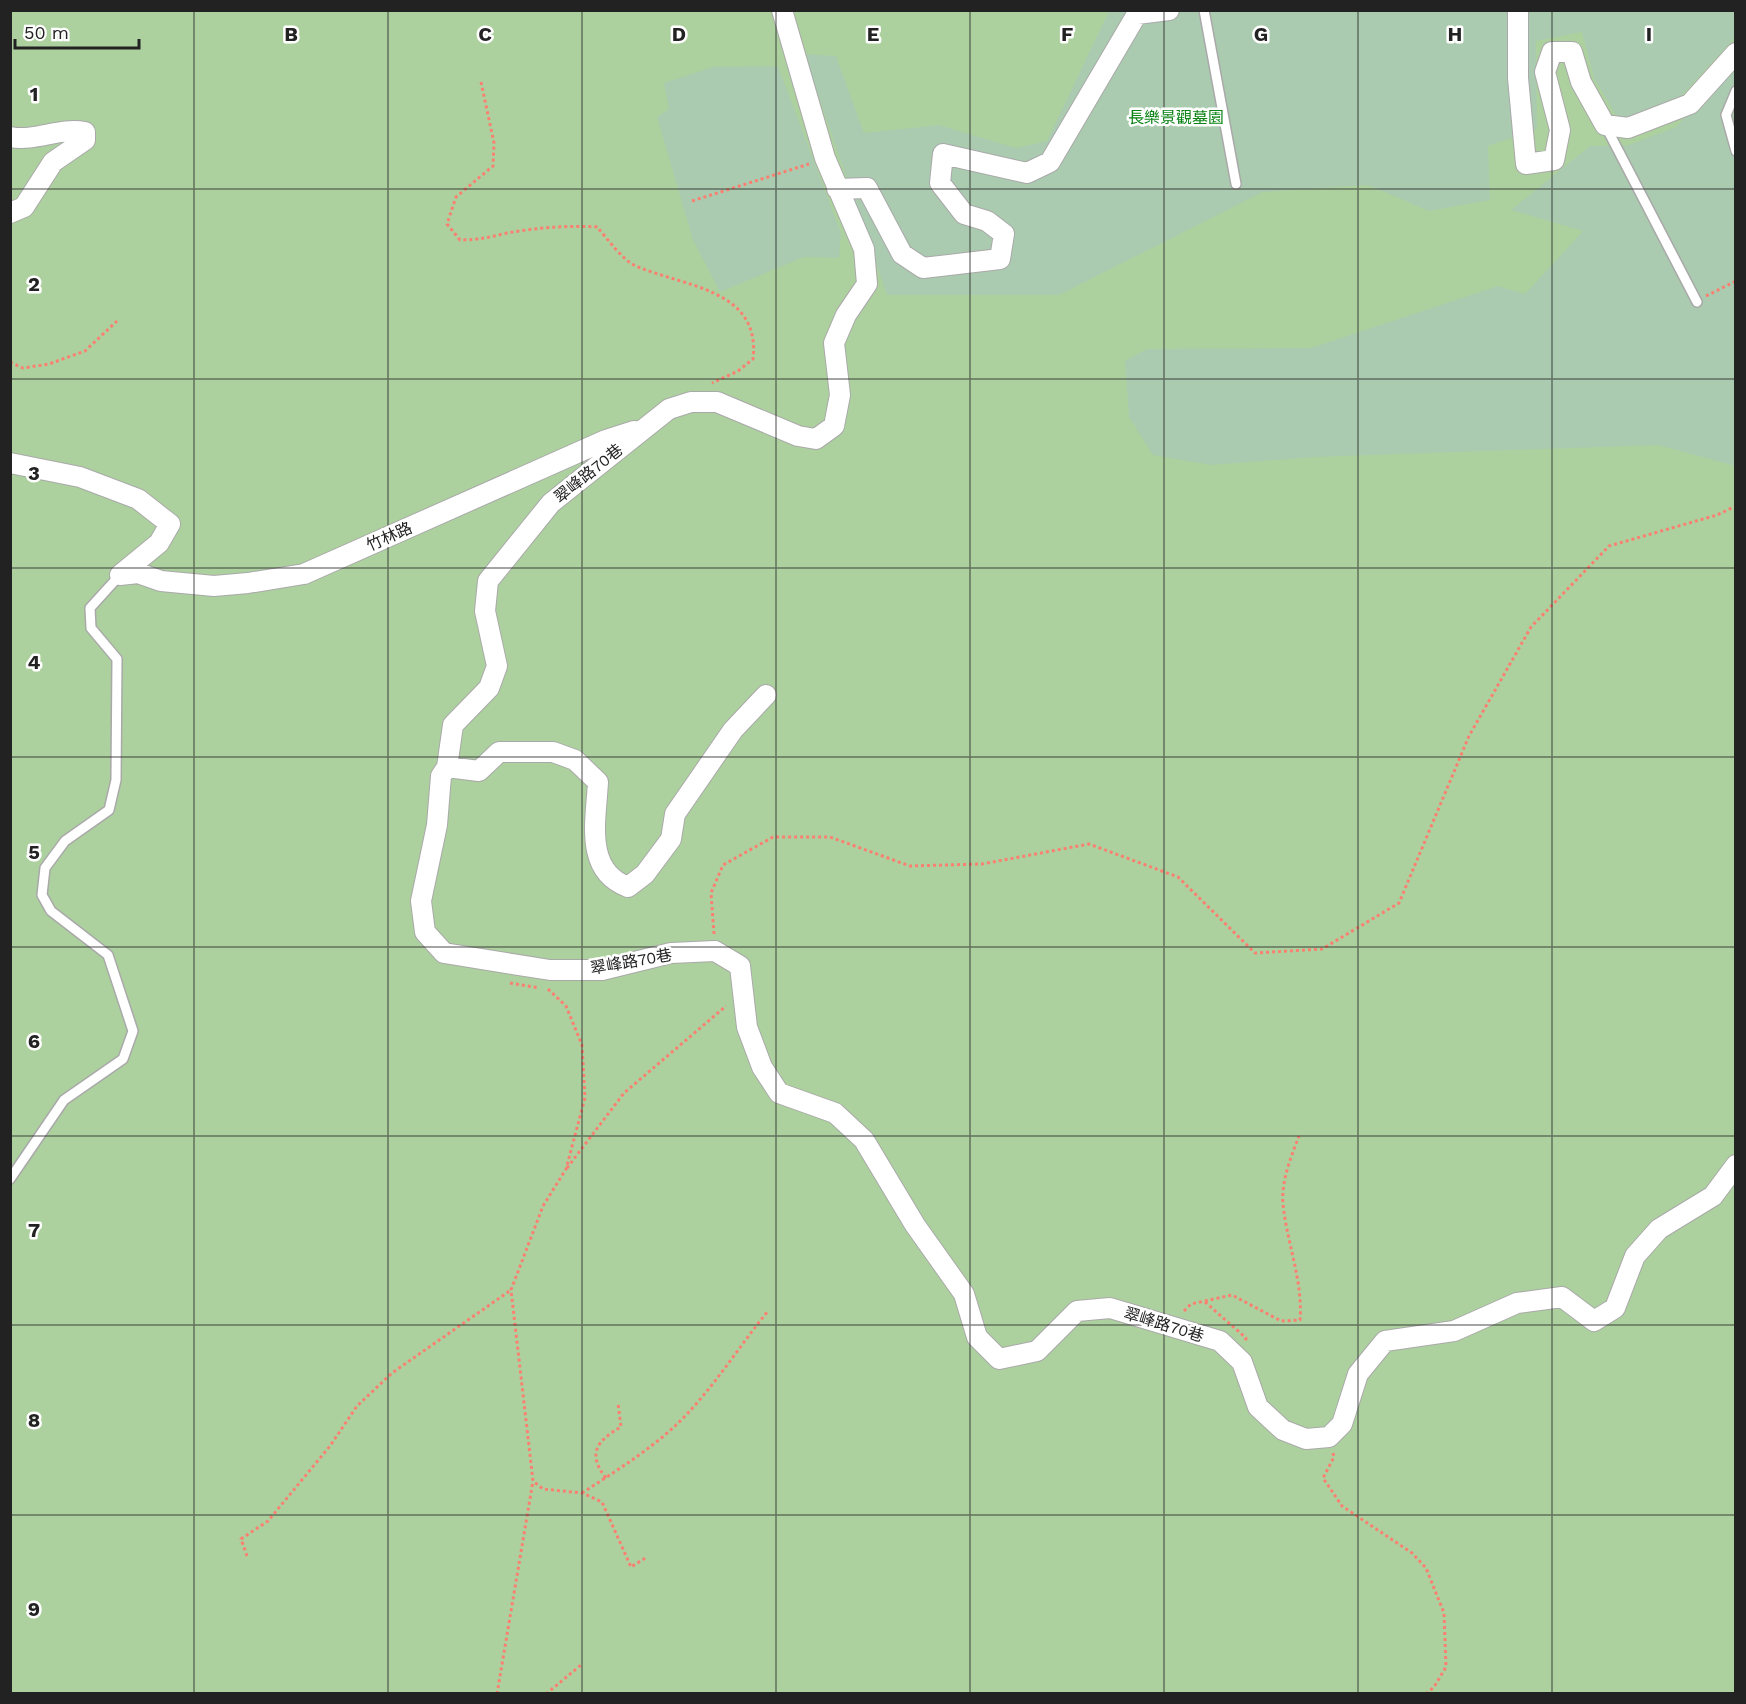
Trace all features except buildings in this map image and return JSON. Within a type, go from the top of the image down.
[{"type":"street","name":"翠峰路70巷","points":[[782,10],[825,158],[864,249],[867,284],[846,315],[834,343],[840,395],[834,426],[816,439],[798,436],[717,402],[691,402],[669,409],[551,503],[488,581],[485,611],[497,666],[489,688],[453,725],[447,767],[441,776],[437,825],[421,901],[425,932],[444,952],[560,970],[602,970],[671,953],[716,951],[740,966],[741,994],[747,1027],[762,1067],[779,1093],[834,1113],[864,1140],[915,1225],[964,1294],[977,1337],[999,1359],[1037,1350],[1077,1311],[1110,1308],[1220,1341],[1242,1362],[1258,1407],[1283,1430],[1306,1439],[1329,1437]]},
{"type":"street","points":[[837,189],[867,188],[902,254],[923,268],[1000,259],[1004,234],[987,221],[964,214],[940,183],[944,154],[1027,173],[1050,162],[1137,14],[1169,10]]},
{"type":"street","points":[[1518,10],[1518,78],[1526,164],[1554,160],[1560,130],[1545,72],[1552,52],[1572,52],[1581,82],[1605,125],[1628,128],[1690,104],[1736,53]]},
{"type":"street","points":[[10,137],[23,140],[72,130],[85,132],[85,140],[52,162],[24,207],[10,213]]},
{"type":"street","name":"竹林路","points":[[120,575],[138,573],[161,581],[214,586],[304,574],[606,440],[646,427]]},
{"type":"street","points":[[10,464],[80,477],[138,499],[170,524],[159,543],[120,575]]},
{"type":"street","points":[[447,767],[479,771],[499,753],[553,752],[575,760],[598,782],[595,844],[600,864],[615,882],[628,887],[645,874],[671,839],[675,814],[733,730],[766,695]]},
{"type":"street","points":[[1329,1437],[1342,1424],[1358,1374],[1385,1341],[1454,1331],[1517,1303],[1562,1297],[1594,1321],[1615,1308],[1635,1256],[1659,1229],[1713,1196],[1736,1165]]},
{"type":"lane","points":[[1204,10],[1236,184]]},
{"type":"lane","points":[[1736,92],[1726,115],[1736,151]]},
{"type":"lane","points":[[1605,125],[1697,302]]},
{"type":"lane","points":[[10,1179],[64,1100],[123,1059],[133,1031],[108,955],[51,910],[42,895],[45,868],[65,841],[109,810],[116,780],[117,659],[91,628],[90,608],[120,575]]},
{"type":"path","points":[[481,82],[494,143],[493,166],[456,196],[447,224],[460,240],[482,240],[507,233],[580,226],[597,227],[634,266],[690,283],[741,309],[755,339],[753,359],[738,371],[711,384]]},
{"type":"path","points":[[692,201],[825,158]]},
{"type":"path","points":[[1697,302],[1722,286],[1736,281]]},
{"type":"path","points":[[10,363],[23,368],[49,364],[85,351],[117,321]]},
{"type":"path","points":[[716,951],[711,893],[723,865],[773,837],[830,837],[910,866],[982,864],[1089,844],[1178,877],[1255,953],[1322,949],[1399,903],[1469,736],[1532,627],[1609,546],[1717,515],[1736,506]]},
{"type":"path","points":[[508,982],[517,986],[550,989],[566,1006],[582,1045],[585,1098],[566,1169]]},
{"type":"path","points":[[497,1694],[533,1481],[511,1290],[543,1206],[566,1169],[624,1093],[741,994]]},
{"type":"path","points":[[1171,1326],[1191,1304],[1232,1295],[1281,1321],[1300,1320],[1302,1299],[1282,1203],[1288,1164],[1299,1136]]},
{"type":"path","points":[[247,1556],[241,1539],[268,1521],[330,1446],[357,1406],[392,1373],[511,1290]]},
{"type":"path","points":[[582,1493],[606,1478],[675,1426],[723,1372],[735,1352],[768,1311]]},
{"type":"path","points":[[606,1478],[598,1468],[596,1447],[602,1438],[621,1427],[618,1403]]},
{"type":"path","points":[[1329,1437],[1334,1457],[1323,1478],[1329,1490],[1357,1519],[1412,1553],[1426,1568],[1444,1613],[1446,1667],[1434,1687],[1426,1694]]},
{"type":"path","points":[[533,1481],[543,1489],[582,1493],[602,1502],[631,1567],[647,1557]]},
{"type":"path","points":[[546,1694],[581,1665]]},
{"type":"green space","points":[[11,11],[1735,11],[1735,1693],[11,1693]]},
{"type":"green space","name":"長樂景觀墓園","points":[[1109,11],[1736,11],[1735,37],[1681,96],[1619,120],[1594,78],[1582,32],[1536,41],[1537,129],[1488,146],[1490,200],[1429,211],[1368,185],[1263,192],[1059,295],[887,295],[804,54],[836,56],[864,133],[939,125],[1016,148],[1047,141]]},
{"type":"green space","points":[[1735,61],[1735,466],[1658,445],[1315,457],[1211,465],[1153,455],[1129,417],[1125,361],[1147,349],[1311,348],[1498,286],[1525,294],[1583,231],[1511,210],[1590,146],[1626,146],[1676,127]]},
{"type":"green space","points":[[778,66],[841,233],[839,258],[804,257],[720,292],[693,240],[657,117],[669,109],[664,83],[713,67]]}]
